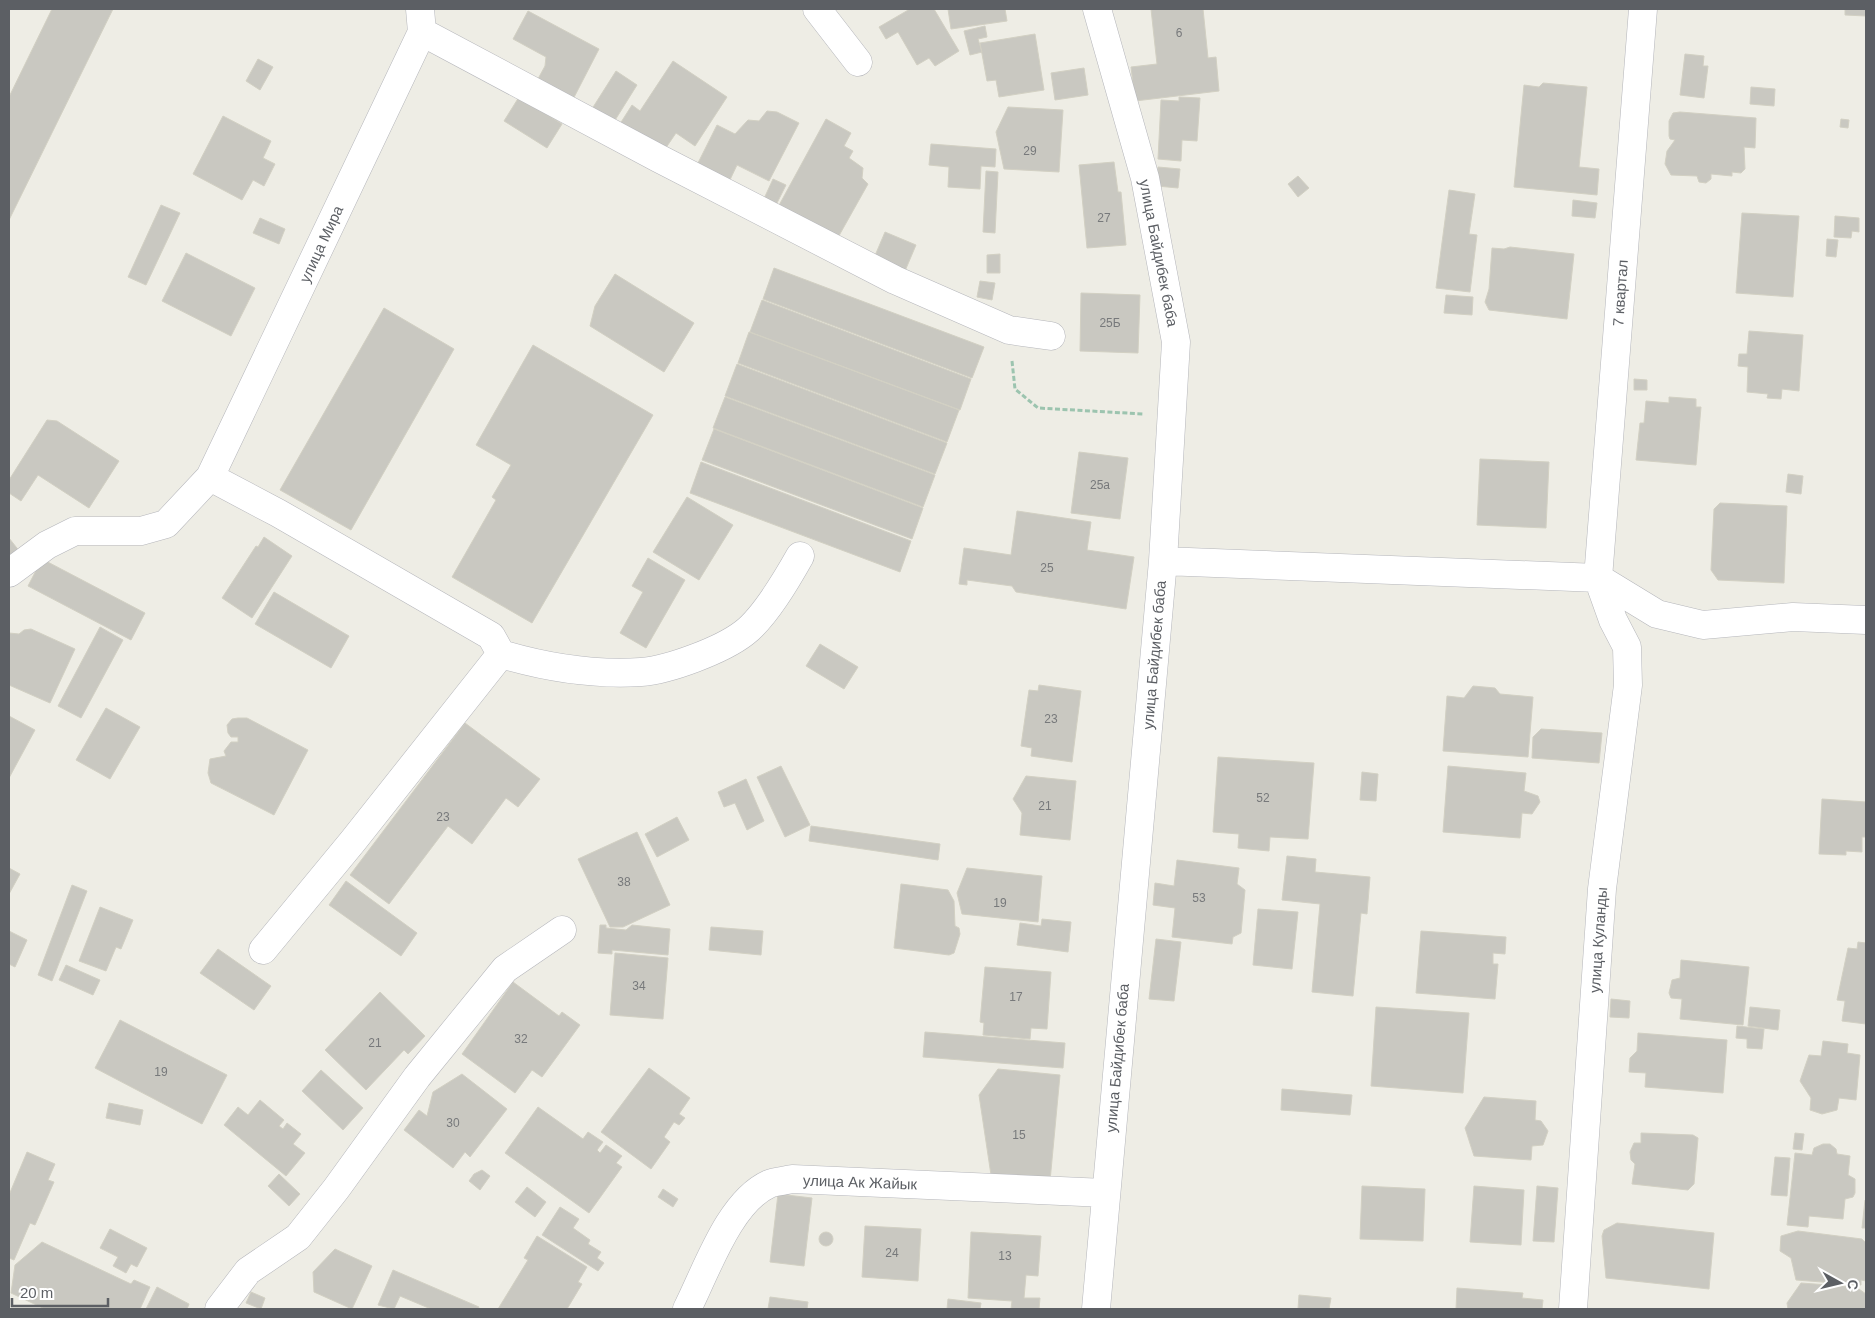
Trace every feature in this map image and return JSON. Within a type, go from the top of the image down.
[{"type":"street","points":[[817,9],[858,62]]},
{"type":"street","name":"улица Байдибек баба","points":[[1096,1309],[1163,561],[1176,342],[1145,178],[1097,9]]},
{"type":"street","name":"7 квартал","points":[[1598,578],[1635,83],[1643,9]]},
{"type":"street","points":[[421,20],[658,158],[895,280],[1009,330],[1051,336]]},
{"type":"street","name":"улица Мира","points":[[9,573],[48,545],[75,531],[141,531],[166,524],[210,477],[421,20]]},
{"type":"street","points":[[210,477],[286,518],[491,636],[501,654],[527,662],[582,670],[642,672],[701,656],[745,632],[782,589],[800,556]]},
{"type":"street","points":[[1163,561],[1598,578],[1658,614],[1703,625],[1748,619],[1793,617],[1866,620]]},
{"type":"street","name":"улица Куланды","points":[[1573,1309],[1602,890],[1628,685],[1626,647],[1613,620],[1598,578]]},
{"type":"street","points":[[263,950],[353,841],[501,654]]},
{"type":"street","points":[[219,1309],[248,1271],[298,1237],[336,1189],[416,1077],[505,969],[562,930]]},
{"type":"street","name":"улица Ак Жайык","points":[[687,1309],[742,1203],[769,1184],[792,1179],[1105,1193]]},
{"type":"path","points":[[1009,330],[1014,389],[1038,408],[1171,415]]},
{"type":"building","points":[[52,9],[113,9],[9,220],[9,97]]},
{"type":"building","points":[[910,9],[934,9],[959,51],[935,66],[929,58],[917,65],[898,32],[886,39],[879,27]]},
{"type":"building","points":[[948,9],[1005,9],[1007,21],[951,29]]},
{"type":"building","points":[[1151,9],[1203,9],[1208,58],[1216,57],[1219,91],[1135,101],[1131,67],[1157,64]]},
{"type":"building","points":[[1845,9],[1866,9],[1866,16],[1845,15]]},
{"type":"building","points":[[528,11],[599,49],[568,109],[532,90],[545,66],[546,57],[513,39]]},
{"type":"building","points":[[985,26],[987,37],[978,39],[982,52],[970,55],[964,31]]},
{"type":"building","points":[[1035,34],[1044,90],[999,97],[996,80],[987,81],[980,43]]},
{"type":"building","points":[[1685,54],[1704,56],[1703,66],[1708,66],[1704,98],[1680,95]]},
{"type":"building","points":[[258,59],[273,67],[260,90],[246,81]]},
{"type":"building","points":[[673,61],[727,97],[695,146],[676,133],[661,155],[618,127],[632,105],[640,111]]},
{"type":"building","points":[[1084,68],[1088,95],[1055,100],[1051,73]]},
{"type":"building","points":[[616,71],[637,85],[612,125],[590,112]]},
{"type":"building","points":[[1543,83],[1587,87],[1579,167],[1599,169],[1597,195],[1514,187],[1524,85],[1539,87]]},
{"type":"building","points":[[1751,87],[1775,89],[1774,106],[1750,104]]},
{"type":"building","points":[[519,97],[562,124],[547,148],[504,121]]},
{"type":"building","points":[[1179,97],[1200,98],[1197,141],[1182,140],[1181,161],[1158,159],[1161,100],[1179,101]]},
{"type":"building","points":[[1008,107],[1063,110],[1059,172],[1004,169],[996,132]]},
{"type":"building","points":[[767,111],[777,112],[799,123],[769,181],[737,165],[728,184],[696,167],[717,125],[735,134],[748,120],[759,121]]},
{"type":"building","points":[[1673,113],[1756,118],[1755,148],[1744,147],[1745,169],[1741,173],[1732,172],[1732,176],[1711,174],[1711,179],[1706,183],[1699,182],[1697,176],[1671,175],[1665,164],[1667,151],[1675,140],[1670,139],[1669,136],[1669,121]]},
{"type":"building","points":[[223,116],[271,141],[263,158],[275,164],[264,186],[253,180],[242,200],[193,174]]},
{"type":"building","points":[[826,119],[851,133],[844,146],[853,151],[849,158],[863,168],[862,178],[868,184],[836,241],[777,209]]},
{"type":"building","points":[[1841,119],[1849,120],[1848,128],[1840,127]]},
{"type":"building","points":[[931,144],[996,149],[995,167],[981,166],[980,189],[948,187],[949,167],[929,165]]},
{"type":"building","points":[[1114,162],[1118,192],[1121,192],[1126,245],[1087,248],[1079,165]]},
{"type":"building","points":[[1158,167],[1180,169],[1178,188],[1157,186]]},
{"type":"building","points":[[986,171],[998,172],[995,233],[983,232]]},
{"type":"building","points":[[1298,176],[1309,188],[1298,197],[1288,184]]},
{"type":"building","points":[[773,179],[786,185],[774,209],[762,203]]},
{"type":"building","points":[[1449,190],[1475,194],[1469,234],[1477,235],[1470,292],[1436,288]]},
{"type":"building","points":[[1573,200],[1597,203],[1595,218],[1572,216]]},
{"type":"building","points":[[161,205],[180,213],[146,285],[128,277]]},
{"type":"building","points":[[1742,213],[1799,216],[1793,297],[1736,293]]},
{"type":"building","points":[[1835,216],[1859,218],[1859,232],[1852,231],[1851,238],[1834,237]]},
{"type":"building","points":[[260,218],[285,229],[279,244],[253,233]]},
{"type":"building","points":[[885,232],[916,245],[905,271],[874,258]]},
{"type":"building","points":[[1827,239],[1838,240],[1836,257],[1826,256]]},
{"type":"building","points":[[1510,247],[1574,254],[1567,319],[1489,310],[1485,302],[1489,289],[1492,248],[1504,249]]},
{"type":"building","points":[[186,253],[255,288],[231,336],[162,301]]},
{"type":"building","points":[[1000,254],[1000,273],[987,273],[987,255]]},
{"type":"building","points":[[774,268],[984,347],[972,378],[763,299]]},
{"type":"building","points":[[615,274],[694,323],[664,372],[590,326],[595,306]]},
{"type":"building","points":[[980,281],[995,283],[992,300],[977,297]]},
{"type":"building","points":[[1081,293],[1140,295],[1138,353],[1080,351]]},
{"type":"building","points":[[1446,295],[1473,297],[1472,315],[1444,313]]},
{"type":"building","points":[[762,300],[971,379],[960,410],[750,332]]},
{"type":"building","points":[[384,308],[454,349],[351,530],[280,490]]},
{"type":"building","points":[[1749,331],[1803,335],[1799,391],[1782,389],[1781,399],[1767,398],[1768,394],[1747,392],[1748,367],[1738,366],[1739,354],[1747,354]]},
{"type":"building","points":[[749,332],[959,410],[947,442],[738,363]]},
{"type":"building","points":[[533,345],[653,415],[532,623],[452,577],[496,500],[492,497],[511,465],[476,445]]},
{"type":"building","points":[[737,364],[947,443],[935,474],[725,396]]},
{"type":"building","points":[[1634,379],[1647,380],[1647,390],[1634,390]]},
{"type":"building","points":[[725,397],[935,475],[923,507],[713,428]]},
{"type":"building","points":[[1669,397],[1696,399],[1696,407],[1701,407],[1696,465],[1636,460],[1640,423],[1644,423],[1646,401],[1669,403]]},
{"type":"building","points":[[47,420],[57,421],[119,461],[89,508],[38,475],[21,501],[9,493],[9,480]]},
{"type":"building","points":[[714,429],[923,508],[912,539],[702,460]]},
{"type":"building","points":[[1079,452],[1128,458],[1120,519],[1071,513]]},
{"type":"building","points":[[1480,459],[1549,462],[1546,528],[1477,525]]},
{"type":"building","points":[[701,462],[911,541],[900,572],[690,493]]},
{"type":"building","points":[[1788,474],[1803,476],[1801,494],[1786,492]]},
{"type":"building","points":[[687,497],[733,525],[699,580],[653,552]]},
{"type":"building","points":[[1720,503],[1787,506],[1784,583],[1718,580],[1711,570],[1714,509]]},
{"type":"building","points":[[1017,511],[1091,522],[1087,550],[1134,557],[1126,609],[1016,592],[1012,586],[967,580],[967,585],[959,584],[964,548],[1011,555]]},
{"type":"building","points":[[264,537],[292,556],[252,618],[222,598]]},
{"type":"building","points":[[9,538],[20,552],[9,561]]},
{"type":"building","points":[[648,558],[685,580],[646,648],[620,633],[643,592],[632,586]]},
{"type":"building","points":[[42,559],[145,613],[131,640],[28,586]]},
{"type":"building","points":[[274,592],[349,636],[331,668],[255,624]]},
{"type":"building","points":[[100,627],[123,640],[81,718],[58,706]]},
{"type":"building","points":[[31,629],[75,649],[50,703],[9,685],[9,633],[19,634],[24,630]]},
{"type":"building","points":[[820,644],[858,667],[844,689],[806,666]]},
{"type":"building","points":[[1039,685],[1081,691],[1072,762],[1031,756],[1032,748],[1021,746],[1029,690],[1038,691]]},
{"type":"building","points":[[1473,686],[1495,688],[1500,694],[1533,697],[1528,757],[1443,751],[1447,696],[1464,698]]},
{"type":"building","points":[[106,708],[140,727],[110,779],[76,760]]},
{"type":"building","points":[[9,716],[35,730],[9,778]]},
{"type":"building","points":[[247,718],[308,750],[274,815],[211,783],[208,773],[210,759],[226,756],[224,751],[231,742],[238,742],[238,737],[231,737],[228,733],[227,725],[232,719]]},
{"type":"building","points":[[465,723],[540,779],[518,807],[506,798],[472,844],[448,826],[389,904],[350,875]]},
{"type":"building","points":[[1541,729],[1602,733],[1599,763],[1532,758],[1533,737]]},
{"type":"building","points":[[1218,757],[1314,763],[1308,839],[1270,837],[1269,851],[1238,848],[1239,834],[1213,832]]},
{"type":"building","points":[[781,766],[810,825],[785,837],[757,777]]},
{"type":"building","points":[[1448,766],[1526,773],[1524,791],[1538,796],[1540,802],[1532,814],[1522,813],[1520,838],[1443,832]]},
{"type":"building","points":[[1362,772],[1378,774],[1376,801],[1360,800]]},
{"type":"building","points":[[1026,776],[1076,781],[1070,840],[1020,835],[1022,813],[1013,799]]},
{"type":"building","points":[[746,779],[764,821],[747,830],[735,803],[724,807],[718,792]]},
{"type":"building","points":[[1822,799],[1866,802],[1866,837],[1862,837],[1862,852],[1846,851],[1846,855],[1819,854]]},
{"type":"building","points":[[677,817],[689,840],[657,857],[645,834]]},
{"type":"building","points":[[811,826],[940,844],[938,860],[809,841]]},
{"type":"building","points":[[637,832],[670,905],[623,927],[610,927],[578,859]]},
{"type":"building","points":[[1287,856],[1316,859],[1315,872],[1370,877],[1367,914],[1361,913],[1353,996],[1312,992],[1320,904],[1282,900]]},
{"type":"building","points":[[1177,860],[1239,868],[1237,884],[1245,890],[1241,933],[1233,937],[1232,944],[1172,937],[1175,908],[1153,905],[1155,883],[1174,886]]},
{"type":"building","points":[[9,868],[20,874],[9,894]]},
{"type":"building","points":[[967,868],[1042,876],[1038,922],[962,914],[957,893]]},
{"type":"building","points":[[346,881],[417,933],[401,956],[329,905]]},
{"type":"building","points":[[901,884],[948,890],[954,901],[955,926],[959,928],[960,934],[954,953],[949,955],[894,948]]},
{"type":"building","points":[[72,885],[87,891],[52,981],[38,975]]},
{"type":"building","points":[[100,907],[133,920],[121,949],[116,947],[106,971],[79,961]]},
{"type":"building","points":[[1258,909],[1298,912],[1292,969],[1253,965]]},
{"type":"building","points":[[1042,919],[1071,922],[1068,952],[1017,945],[1020,923],[1041,926]]},
{"type":"building","points":[[600,925],[606,925],[606,928],[626,930],[632,925],[670,929],[668,955],[612,950],[612,954],[598,953]]},
{"type":"building","points":[[711,927],[763,931],[761,955],[709,950]]},
{"type":"building","points":[[9,931],[27,940],[15,967],[9,964]]},
{"type":"building","points":[[1421,931],[1506,937],[1505,954],[1493,953],[1493,964],[1498,964],[1495,999],[1416,993]]},
{"type":"building","points":[[1156,939],[1181,942],[1174,1001],[1149,999]]},
{"type":"building","points":[[1858,942],[1866,943],[1866,1024],[1842,1021],[1845,1001],[1837,1000],[1848,948],[1857,949]]},
{"type":"building","points":[[218,949],[271,986],[254,1010],[200,973]]},
{"type":"building","points":[[615,953],[668,958],[663,1019],[610,1015]]},
{"type":"building","points":[[1681,960],[1749,967],[1743,1025],[1680,1019],[1682,999],[1671,998],[1669,993],[1672,980],[1680,978]]},
{"type":"building","points":[[66,965],[100,980],[93,995],[59,980]]},
{"type":"building","points":[[985,967],[1051,972],[1047,1029],[1031,1028],[1030,1039],[983,1035],[984,1023],[980,1022]]},
{"type":"building","points":[[513,982],[559,1016],[562,1012],[580,1025],[542,1077],[532,1070],[515,1093],[462,1054]]},
{"type":"building","points":[[380,992],[425,1036],[408,1054],[404,1050],[366,1090],[325,1050]]},
{"type":"building","points":[[1611,999],[1630,1001],[1629,1018],[1610,1017]]},
{"type":"building","points":[[1376,1007],[1469,1013],[1463,1093],[1371,1086]]},
{"type":"building","points":[[1750,1007],[1780,1010],[1778,1030],[1748,1026]]},
{"type":"building","points":[[120,1020],[227,1075],[202,1124],[95,1068]]},
{"type":"building","points":[[1737,1026],[1764,1029],[1762,1049],[1747,1048],[1747,1039],[1736,1038]]},
{"type":"building","points":[[925,1032],[1065,1043],[1063,1068],[923,1057]]},
{"type":"building","points":[[1638,1033],[1727,1040],[1723,1093],[1645,1087],[1646,1073],[1629,1072],[1630,1058],[1637,1051]]},
{"type":"building","points":[[1823,1041],[1848,1044],[1847,1053],[1860,1055],[1856,1100],[1839,1098],[1837,1110],[1822,1114],[1810,1110],[1811,1098],[1800,1081],[1809,1055],[1821,1056]]},
{"type":"building","points":[[649,1068],[690,1098],[679,1114],[685,1118],[679,1125],[674,1122],[664,1137],[670,1142],[651,1169],[601,1132]]},
{"type":"building","points":[[998,1069],[1060,1075],[1050,1181],[991,1175],[979,1095]]},
{"type":"building","points":[[321,1070],[363,1108],[343,1130],[302,1091]]},
{"type":"building","points":[[462,1074],[507,1109],[470,1157],[465,1152],[453,1168],[404,1130],[419,1110],[427,1116],[433,1092]]},
{"type":"building","points":[[1282,1089],[1352,1095],[1350,1115],[1281,1110]]},
{"type":"building","points":[[1484,1097],[1536,1101],[1535,1120],[1541,1121],[1548,1131],[1543,1145],[1532,1146],[1531,1160],[1474,1156],[1465,1128]]},
{"type":"building","points":[[260,1100],[284,1120],[279,1126],[283,1129],[287,1123],[301,1134],[293,1144],[305,1153],[286,1176],[224,1125],[238,1107],[248,1115]]},
{"type":"building","points":[[109,1103],[143,1110],[140,1125],[106,1118]]},
{"type":"building","points":[[538,1107],[583,1139],[588,1132],[603,1142],[597,1150],[600,1153],[606,1145],[622,1156],[616,1163],[622,1167],[589,1213],[505,1153]]},
{"type":"building","points":[[1641,1133],[1693,1135],[1698,1138],[1694,1184],[1688,1190],[1632,1184],[1635,1164],[1631,1160],[1630,1152],[1634,1143],[1641,1143]]},
{"type":"building","points":[[1795,1133],[1804,1134],[1802,1150],[1793,1149]]},
{"type":"building","points":[[1823,1144],[1830,1144],[1836,1149],[1837,1154],[1850,1156],[1848,1175],[1855,1179],[1855,1193],[1853,1197],[1845,1199],[1843,1219],[1809,1216],[1808,1227],[1787,1225],[1795,1153],[1812,1155],[1814,1148]]},
{"type":"building","points":[[27,1152],[55,1164],[48,1180],[54,1182],[35,1225],[30,1223],[14,1260],[9,1258],[9,1195]]},
{"type":"building","points":[[1775,1157],[1790,1158],[1787,1196],[1771,1195]]},
{"type":"building","points":[[482,1170],[490,1176],[480,1190],[469,1181],[474,1174]]},
{"type":"building","points":[[279,1174],[300,1194],[289,1206],[268,1186]]},
{"type":"building","points":[[1362,1186],[1425,1189],[1423,1241],[1360,1239]]},
{"type":"building","points":[[1474,1186],[1524,1190],[1521,1245],[1470,1242]]},
{"type":"building","points":[[1537,1186],[1558,1188],[1554,1242],[1533,1241]]},
{"type":"building","points":[[527,1187],[546,1202],[535,1217],[515,1202]]},
{"type":"building","points":[[663,1189],[678,1199],[673,1207],[658,1197]]},
{"type":"building","points":[[778,1194],[812,1198],[804,1266],[770,1262]]},
{"type":"building","points":[[1865,1200],[1866,1228],[1862,1228]]},
{"type":"building","points":[[560,1207],[579,1219],[573,1228],[590,1240],[588,1244],[601,1252],[597,1258],[604,1263],[598,1271],[542,1235]]},
{"type":"building","points":[[1617,1223],[1714,1233],[1709,1289],[1606,1278],[1602,1236],[1604,1230]]},
{"type":"building","points":[[865,1226],[921,1229],[918,1281],[862,1277]]},
{"type":"building","points":[[110,1229],[147,1248],[137,1267],[131,1264],[126,1273],[113,1266],[118,1257],[100,1248]]},
{"type":"building","points":[[1798,1231],[1862,1239],[1866,1243],[1866,1281],[1861,1280],[1861,1285],[1796,1280],[1791,1258],[1780,1251],[1781,1236]]},
{"type":"building","points":[[823,1232],[829,1232],[833,1239],[829,1246],[823,1246],[819,1242],[819,1236]]},
{"type":"building","points":[[971,1232],[1041,1236],[1038,1276],[1026,1275],[1024,1298],[1040,1298],[1039,1309],[1011,1309],[1012,1301],[968,1298]]},
{"type":"building","points":[[537,1236],[587,1267],[578,1282],[582,1284],[567,1309],[498,1309],[528,1260],[524,1258]]},
{"type":"building","points":[[42,1242],[131,1284],[134,1280],[150,1287],[140,1309],[45,1309],[11,1293],[15,1265]]},
{"type":"building","points":[[335,1249],[372,1266],[352,1309],[314,1292],[313,1272]]},
{"type":"building","points":[[393,1270],[479,1307],[478,1309],[431,1309],[400,1296],[394,1309],[378,1305]]},
{"type":"building","points":[[1801,1283],[1856,1287],[1866,1294],[1866,1309],[1788,1309],[1787,1303]]},
{"type":"building","points":[[157,1287],[189,1304],[187,1309],[146,1309]]},
{"type":"building","points":[[1457,1288],[1523,1293],[1522,1298],[1543,1300],[1542,1309],[1456,1309]]},
{"type":"building","points":[[251,1292],[265,1298],[261,1309],[246,1303]]},
{"type":"building","points":[[1299,1295],[1331,1298],[1329,1309],[1298,1309]]},
{"type":"building","points":[[770,1297],[808,1302],[807,1309],[768,1309]]},
{"type":"building","points":[[948,1299],[981,1303],[980,1309],[947,1309]]}]
